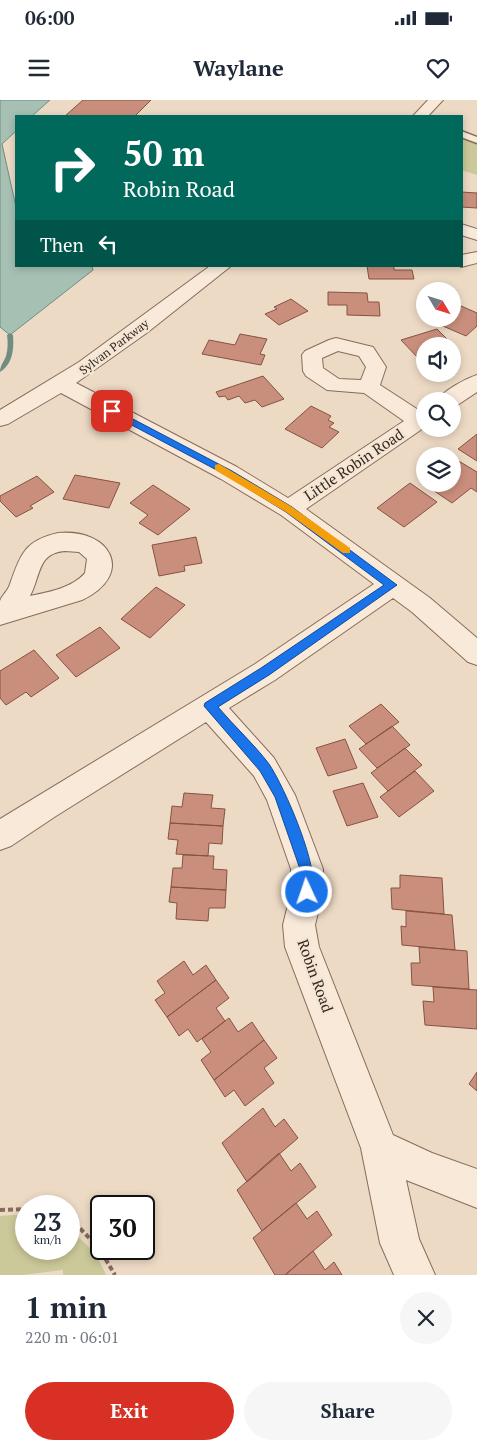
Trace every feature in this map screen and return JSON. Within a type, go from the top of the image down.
[{"type":"street","points":[[421,115],[435,100]]},
{"type":"street","points":[[463,230],[477,235]]},
{"type":"street","points":[[463,261],[477,257]]},
{"type":"street","name":"Sylvan Parkway","points":[[0,419],[62,385],[221,267]]},
{"type":"street","points":[[461,392],[477,382]]},
{"type":"street","name":"Little Robin Road","points":[[62,385],[229,473],[289,509],[436,617],[477,654]]},
{"type":"street","name":"Little Robin Road","points":[[369,386],[416,415]]},
{"type":"street","name":"Little Robin Road","points":[[289,509],[416,423]]},
{"type":"street","points":[[0,836],[45,806],[265,672],[392,585]]},
{"type":"street","name":"Robin Road","points":[[210,706],[264,768],[280,795],[306,869],[307,892],[299,925],[302,947],[380,1148],[400,1243],[414,1275]]},
{"type":"street","points":[[380,1148],[426,1170],[477,1189]]},
{"type":"lane","points":[[463,135],[477,140]]},
{"type":"path","points":[[0,1210],[15,1209]]},
{"type":"path","points":[[80,1229],[98,1248],[114,1275]]},
{"type":"shaded area","points":[[0,100],[50,100],[33,115],[15,115],[15,132],[2,144],[15,202],[15,267],[92,267],[93,270],[10,335],[0,327]]},
{"type":"shaded area","points":[[463,140],[477,143],[477,175],[463,171]]},
{"type":"shaded area","points":[[15,1215],[15,1260],[80,1260],[80,1238],[90,1249],[90,1260],[98,1260],[106,1275],[63,1275],[63,1270],[23,1275],[0,1275],[0,1216]]},
{"type":"building","points":[[83,100],[151,100],[136,115],[66,115]]},
{"type":"building","points":[[463,192],[477,193],[477,208],[463,207]]},
{"type":"building","points":[[367,267],[394,267],[394,270],[412,270],[414,279],[369,279]]},
{"type":"building","points":[[328,292],[367,293],[368,302],[379,302],[380,316],[347,315],[347,305],[328,305]]},
{"type":"building","points":[[291,299],[308,311],[279,325],[265,314],[277,309],[274,307]]},
{"type":"building","points":[[461,306],[477,313],[477,326],[466,336],[448,328],[461,328]]},
{"type":"building","points":[[437,329],[445,337],[416,337],[416,356],[401,340]]},
{"type":"building","points":[[240,334],[267,339],[260,354],[265,355],[261,365],[202,354],[209,340],[235,345]]},
{"type":"building","points":[[263,376],[284,399],[262,407],[255,400],[245,403],[239,396],[228,400],[225,396],[219,397],[216,392]]},
{"type":"building","points":[[311,406],[331,416],[328,420],[334,423],[329,427],[339,432],[322,448],[285,429]]},
{"type":"building","points":[[477,434],[477,461],[461,451],[461,447]]},
{"type":"building","points":[[461,462],[477,472],[477,492],[471,488],[452,503],[436,492],[461,492]]},
{"type":"building","points":[[75,475],[120,483],[109,508],[63,499]]},
{"type":"building","points":[[37,476],[54,492],[30,506],[33,508],[16,517],[0,501],[0,496]]},
{"type":"building","points":[[410,483],[416,487],[416,492],[423,492],[437,502],[404,527],[377,508]]},
{"type":"building","points":[[153,485],[190,509],[158,535],[139,523],[148,515],[130,503]]},
{"type":"building","points":[[196,537],[202,563],[184,566],[185,571],[159,576],[152,545]]},
{"type":"building","points":[[156,587],[185,605],[150,638],[121,619]]},
{"type":"building","points":[[100,627],[120,648],[76,677],[56,655]]},
{"type":"building","points":[[34,650],[59,678],[31,697],[26,692],[6,705],[0,698],[0,671]]},
{"type":"building","points":[[381,704],[399,722],[366,744],[349,726]]},
{"type":"building","points":[[392,726],[410,745],[377,768],[359,749]]},
{"type":"building","points":[[345,739],[357,768],[328,776],[316,748]]},
{"type":"building","points":[[405,748],[422,765],[388,791],[371,773]]},
{"type":"building","points":[[415,771],[434,791],[399,817],[380,797]]},
{"type":"building","points":[[363,783],[378,817],[347,826],[333,791]]},
{"type":"building","points":[[184,793],[213,795],[211,808],[225,809],[223,826],[170,823],[172,806],[182,807]]},
{"type":"building","points":[[170,823],[223,826],[222,844],[209,843],[208,856],[176,854],[178,840],[168,839]]},
{"type":"building","points":[[183,855],[214,856],[213,869],[227,870],[226,890],[171,887],[173,868],[182,868]]},
{"type":"building","points":[[400,875],[442,878],[444,914],[392,909],[391,888],[400,888]]},
{"type":"building","points":[[171,887],[226,890],[225,908],[209,908],[208,921],[176,919],[177,903],[169,902]]},
{"type":"building","points":[[406,911],[452,915],[455,950],[402,945],[401,926],[406,927]]},
{"type":"building","points":[[419,947],[467,951],[469,989],[412,985],[411,963],[420,963]]},
{"type":"building","points":[[184,961],[193,975],[206,965],[216,980],[167,1017],[155,1000],[165,993],[157,981]]},
{"type":"building","points":[[216,980],[229,998],[216,1008],[225,1021],[197,1042],[188,1029],[179,1036],[167,1017]]},
{"type":"building","points":[[433,987],[477,990],[477,1029],[425,1025],[423,1001],[434,1002]]},
{"type":"building","points":[[229,1018],[238,1032],[252,1022],[264,1040],[214,1080],[201,1060],[211,1052],[202,1039]]},
{"type":"building","points":[[264,1040],[277,1058],[264,1068],[274,1083],[245,1106],[234,1090],[225,1097],[214,1080]]},
{"type":"building","points":[[477,1072],[477,1091],[469,1084]]},
{"type":"building","points":[[263,1108],[275,1127],[284,1119],[298,1138],[247,1182],[222,1143]]},
{"type":"building","points":[[279,1153],[291,1171],[300,1163],[316,1187],[262,1231],[237,1190]]},
{"type":"building","points":[[296,1203],[307,1219],[317,1211],[332,1235],[285,1275],[275,1275],[253,1238]]},
{"type":"building","points":[[313,1251],[325,1270],[334,1262],[342,1275],[285,1275]]},
{"type":"waterway","points":[[0,370],[8,358],[10,335]]},
{"type":"slow traffic","points":[[219,467],[289,509],[347,551]]},
{"type":"route","points":[[112,411],[229,473],[289,509],[392,585],[265,672],[210,706],[264,768],[280,795],[306,869],[307,892]]}]
